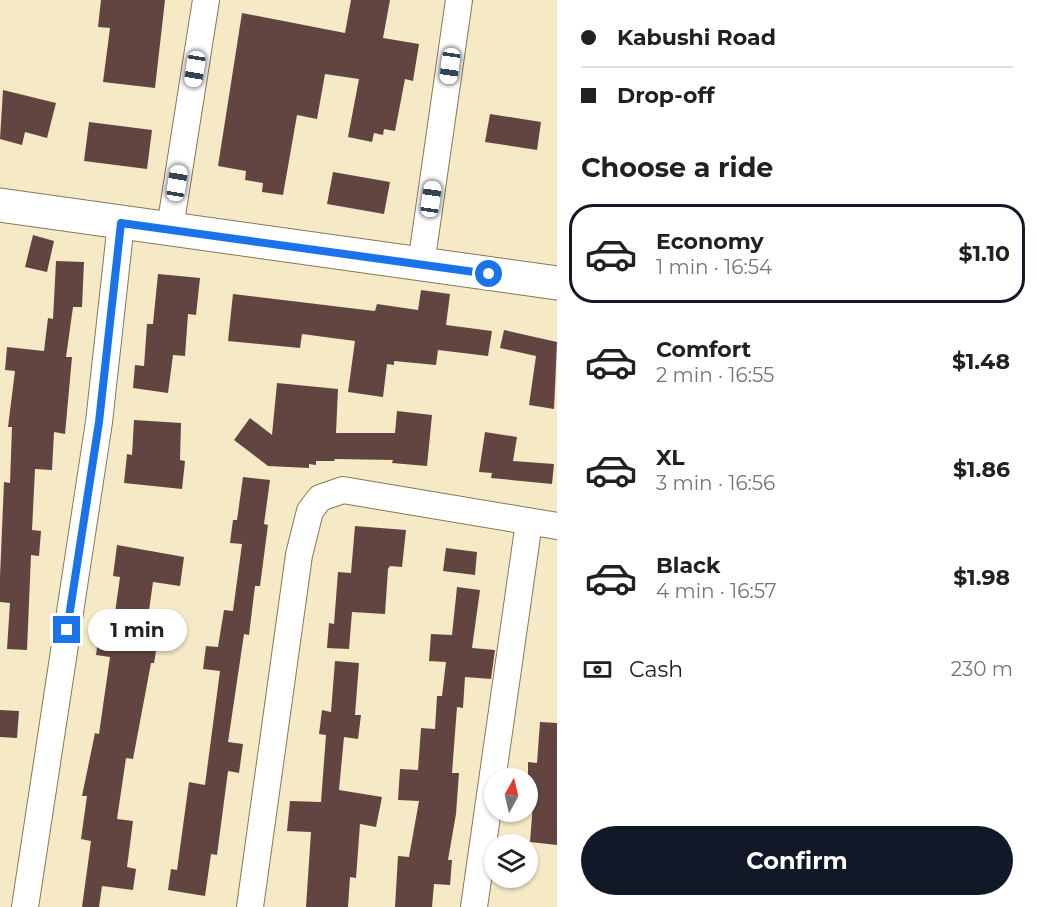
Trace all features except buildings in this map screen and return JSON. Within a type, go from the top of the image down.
[{"type":"main road","points":[[0,205],[557,283]]},
{"type":"street","points":[[170,228],[206,0]]},
{"type":"street","points":[[421,265],[459,0]]},
{"type":"street","points":[[25,907],[99,422],[121,223]]},
{"type":"street","points":[[250,907],[299,555],[310,511],[320,498],[343,490],[557,526]]},
{"type":"street","points":[[474,907],[529,522]]},
{"type":"route","points":[[67,630],[99,422],[121,223],[489,274]]}]
